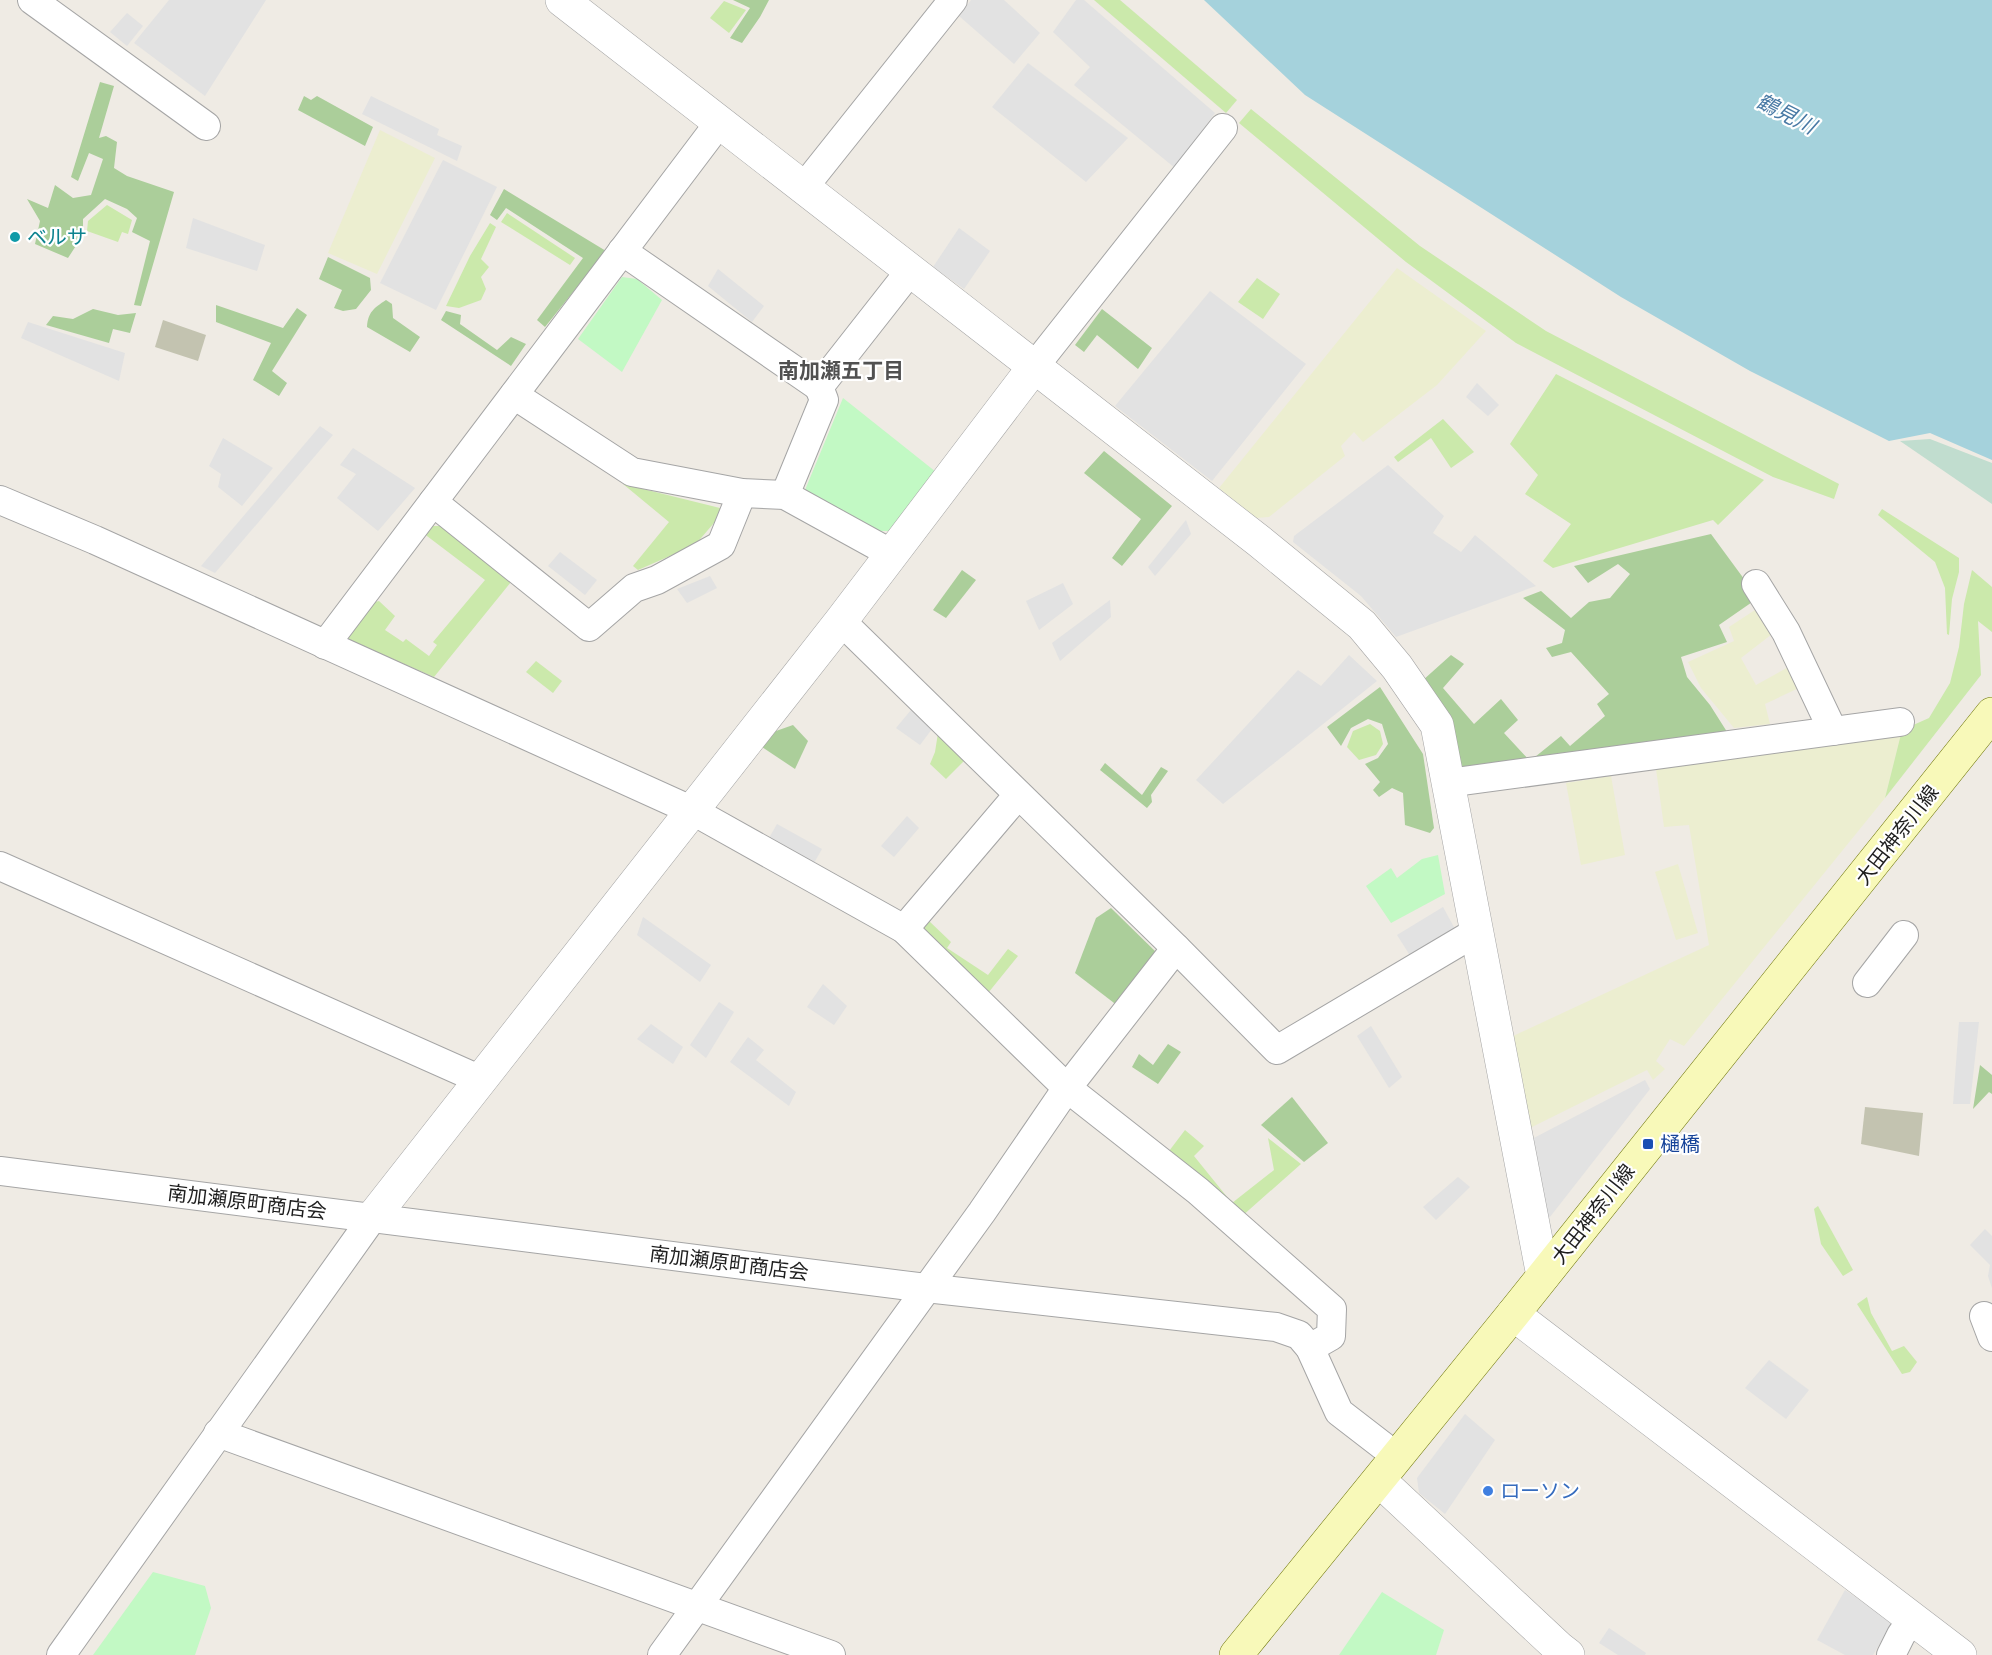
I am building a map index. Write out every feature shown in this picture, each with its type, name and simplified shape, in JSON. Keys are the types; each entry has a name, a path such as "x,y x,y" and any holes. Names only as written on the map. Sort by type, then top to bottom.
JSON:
{"main road":[{"name":"大田神奈川線","path":"1236,1655 1513,1314 1992,714"}],"street":[{"path":"32,0 206,126"},
{"path":"562,0 1259,541 1362,625 1397,667 1437,725 1543,1276"},
{"path":"804,187 953,0"},
{"path":"325,645 719,123"},
{"path":"61,1655 373,1217 693,811 1034,367 1222,128"},
{"path":"622,251 819,387 824,400 785,495"},
{"path":"819,387 910,271"},
{"path":"514,395 632,472 742,493 785,495 892,554"},
{"path":"433,502 589,627 634,588 657,580 721,545 742,493"},
{"path":"0,500 693,811 904,929 1067,1088 1198,1191 1332,1308 1330,1336 1310,1348"},
{"path":"1756,584 1786,632 1833,731"},
{"path":"841,621 1176,948 1277,1050 1476,932"},
{"path":"1448,783 1900,722"},
{"path":"904,929 1018,795"},
{"path":"0,866 481,1080"},
{"path":"1867,983 1905,936"},
{"path":"662,1655 982,1212 1067,1088 1176,948"},
{"name":"南加瀬原町商店会","path":"0,1171 926,1288 1276,1327 1299,1335 1310,1348 1339,1412 1388,1468"},
{"path":"1513,1314 1960,1655"},
{"path":"219,1433 831,1655"},
{"path":"1388,1468 1558,1648 1569,1655"},
{"path":"1891,1655 1913,1618"}],"shaded area":[{"path":"169,0 266,0 205,96 134,43"},
{"path":"971,0 1004,0 1040,33 1014,64 959,16"},
{"path":"1076,0 1084,0 1215,113 1175,168 1074,85 1090,67 1053,32"},
{"path":"127,13 143,26 127,46 110,32"},
{"path":"1028,63 1128,138 1086,182 992,107"},
{"path":"371,96 439,129 437,135 462,146 457,161 362,114"},
{"path":"380,130 435,158 377,274 328,253"},
{"path":"443,160 497,187 436,310 380,283"},
{"path":"193,218 265,245 257,271 186,248"},
{"path":"959,228 990,251 964,289 933,267"},
{"path":"1397,268 1486,331 1437,385 1363,442 1354,432 1341,446 1345,456 1269,517 1256,518 1219,488"},
{"path":"718,269 764,306 752,322 708,286"},
{"path":"1210,291 1306,364 1212,481 1115,406"},
{"path":"163,320 206,335 198,361 155,347"},
{"path":"28,322 125,353 119,381 21,338"},
{"path":"1477,383 1499,405 1488,416 1466,397"},
{"path":"320,426 333,435 215,573 201,566"},
{"path":"223,438 273,468 242,506 218,487 221,474 209,466"},
{"path":"1930,439 1992,463 1992,504 1900,441"},
{"path":"353,448 415,488 378,531 337,498 356,474 340,465"},
{"path":"1388,465 1444,516 1433,533 1461,552 1475,535 1536,586 1396,637 1361,596 1293,542 1294,536"},
{"path":"1186,520 1191,534 1155,576 1148,567"},
{"path":"560,552 597,580 585,595 548,566"},
{"path":"710,576 717,588 687,603 677,589"},
{"path":"1063,583 1073,604 1039,630 1026,601"},
{"path":"1110,600 1111,617 1060,661 1052,643"},
{"path":"1761,606 1776,631 1741,658 1756,685 1794,664 1803,686 1765,704 1770,724 1734,728 1701,688 1688,662 1734,641 1729,627"},
{"path":"1349,655 1377,681 1223,804 1196,780 1298,670 1321,686"},
{"path":"911,710 932,729 920,745 896,728"},
{"path":"1902,730 1885,798 1684,1046 1670,1039 1656,1061 1665,1069 1653,1080 1647,1070 1528,1129 1513,1036 1709,945 1689,825 1664,827 1656,769"},
{"path":"1611,776 1625,855 1581,865 1566,783"},
{"path":"907,816 919,828 894,857 881,846"},
{"path":"777,824 822,849 814,863 769,838"},
{"path":"1678,864 1698,933 1676,940 1655,872"},
{"path":"1443,907 1455,929 1411,957 1397,935"},
{"path":"643,917 711,965 700,982 637,935"},
{"path":"823,984 847,1006 834,1025 807,1007"},
{"path":"719,1002 734,1012 706,1058 690,1045"},
{"path":"1959,1022 1979,1022 1970,1104 1953,1104"},
{"path":"651,1024 683,1047 673,1064 637,1039"},
{"path":"1371,1026 1402,1077 1389,1088 1357,1036"},
{"path":"748,1037 764,1050 756,1060 796,1092 789,1106 730,1062"},
{"path":"1645,1080 1650,1089 1546,1222 1530,1140"},
{"path":"1865,1107 1923,1113 1919,1156 1861,1144"},
{"path":"1458,1177 1470,1187 1436,1220 1423,1207"},
{"path":"1985,1229 1992,1236 1992,1288 1988,1276 1990,1265 1970,1245"},
{"path":"1769,1360 1809,1390 1786,1419 1745,1388"},
{"path":"1465,1414 1495,1440 1445,1514 1419,1493 1417,1478"},
{"path":"1845,1590 1893,1622 1873,1655 1845,1655 1817,1640"},
{"path":"1609,1628 1646,1653 1645,1655 1618,1655 1599,1643"}],"green space":[{"path":"733,0 769,0 742,43 730,38 750,8"},
{"path":"1094,0 1120,0 1237,100 1226,113"},
{"path":"724,1 746,10 729,33 710,18"},
{"path":"100,82 114,86 99,138 106,136 117,142 114,168 127,176 174,192 141,306 134,305 150,241 132,232 137,218 127,209 105,199 83,219 83,235 68,258 35,244 40,221 27,199 48,208 55,185 73,198 91,195 103,159 89,153 78,181 71,177"},
{"path":"304,96 311,100 317,96 373,127 365,146 298,110"},
{"path":"1251,109 1420,246 1546,331 1839,484 1834,499 1773,477 1516,343 1406,262 1239,123"},
{"path":"504,189 606,251 545,327 537,320 583,258 506,208 497,220 490,215"},
{"path":"107,205 132,220 128,234 122,232 118,242 87,231 88,221"},
{"path":"507,213 575,258 570,265 501,222"},
{"path":"490,223 496,227 481,259 489,267 481,277 486,289 481,300 459,308 446,306 470,256"},
{"path":"328,257 370,278 371,290 356,309 343,311 334,308 342,290 319,279"},
{"path":"622,277 637,279 662,300 622,372 578,339"},
{"path":"1257,278 1280,294 1263,319 1238,302"},
{"path":"386,300 392,304 393,318 420,337 410,352 367,327 372,311"},
{"path":"216,305 283,328 297,308 307,315 272,371 287,383 279,396 253,380 271,343 216,322"},
{"path":"93,309 118,315 136,313 130,333 113,329 109,343 46,325 53,316 73,319"},
{"path":"1102,309 1152,348 1138,369 1097,335 1084,352 1075,345"},
{"path":"446,311 461,315 460,324 497,350 511,337 526,344 511,366 441,320"},
{"path":"1556,374 1764,480 1718,525 1713,520 1553,568 1543,561 1571,524 1525,494 1538,475 1510,444"},
{"path":"843,398 936,472 891,531 871,531 805,490"},
{"path":"1443,419 1474,452 1451,468 1431,438 1398,462 1394,457"},
{"path":"1104,451 1172,506 1122,566 1112,558 1141,519 1084,473"},
{"path":"623,484 720,508 720,516 695,545 638,570 633,566 669,522"},
{"path":"1882,509 1959,558 1959,572 1952,599 1949,635 1947,634 1945,588 1935,562 1878,515"},
{"path":"429,526 445,526 511,582 434,677 349,640 347,629 367,604 379,601 395,616 385,630 403,642 406,639 429,656 437,645 433,642 485,580 423,533"},
{"path":"1711,534 1758,598 1719,625 1727,642 1681,657 1687,677 1710,705 1729,735 1459,774 1422,681 1451,655 1464,664 1443,688 1474,724 1501,699 1518,720 1504,733 1530,761 1561,736 1570,746 1605,716 1597,704 1609,694 1571,652 1552,657 1546,648 1562,643 1565,630 1523,598 1541,591 1571,618 1589,602 1610,598 1630,574 1618,564 1588,583 1574,566"},
{"path":"962,570 976,580 946,618 933,610"},
{"path":"1972,570 1992,587 1992,632 1978,621 1981,675 1885,798 1902,730 1929,718 1950,683 1959,647 1964,604"},
{"path":"536,661 562,681 553,693 526,672"},
{"path":"1380,687 1423,754 1434,828 1430,833 1405,825 1403,793 1392,788 1379,797 1373,790 1380,782 1365,764 1378,758 1388,744 1382,724 1368,719 1351,728 1341,746 1327,727"},
{"path":"1370,724 1380,731 1383,744 1376,755 1359,760 1347,747 1353,731"},
{"path":"793,725 808,741 795,769 762,747 776,731"},
{"path":"938,733 965,760 946,779 930,764 935,752"},
{"path":"1105,763 1142,795 1161,767 1168,771 1151,795 1152,802 1147,808 1100,770"},
{"path":"1438,855 1445,894 1391,923 1366,886 1391,868 1397,878 1422,859"},
{"path":"1111,908 1158,954 1118,1006 1075,973 1096,918"},
{"path":"929,921 951,942 947,948 988,975 1008,949 1018,956 984,998 916,933"},
{"path":"1168,1044 1181,1052 1158,1084 1132,1067 1139,1054 1153,1065"},
{"path":"1980,1065 1992,1075 1992,1094 1989,1092 1973,1109"},
{"path":"1292,1097 1328,1143 1304,1162 1261,1125"},
{"path":"1185,1130 1204,1146 1194,1156 1232,1203 1274,1170 1268,1138 1301,1164 1241,1217 1166,1155"},
{"path":"1818,1206 1853,1270 1843,1276 1821,1244 1814,1209"},
{"path":"1867,1297 1871,1313 1892,1351 1904,1346 1917,1362 1910,1372 1902,1374 1857,1304"},
{"path":"153,1572 205,1586 211,1608 195,1655 93,1655"},
{"path":"1382,1592 1444,1630 1436,1655 1339,1655"}],"water":[{"name":"鶴見川","path":"1204,0 1992,0 1992,460 1930,433 1889,441 1750,371 1621,297 1305,95"}],"place":[{"name":"ベルサ","path":"15,237"},
{"name":"樋橋","path":"1648,1144"},
{"name":"ローソン","path":"1488,1491"}],"district":[{"name":"南加瀬五丁目","path":"841,371"}]}
